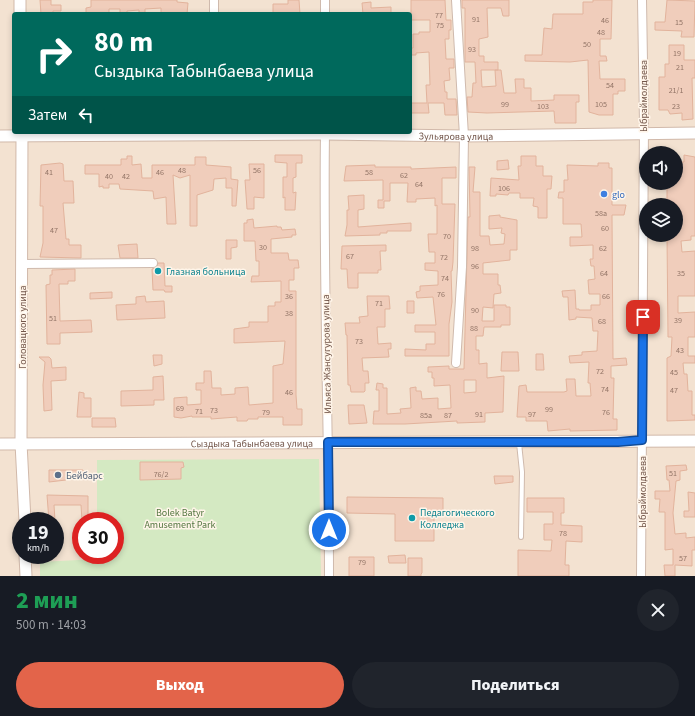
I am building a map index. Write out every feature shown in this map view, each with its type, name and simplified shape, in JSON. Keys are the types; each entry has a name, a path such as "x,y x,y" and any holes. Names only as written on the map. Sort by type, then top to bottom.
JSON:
{"street":[{"path":"20,0 20,12"},
{"path":"214,0 214,12"},
{"path":"325,0 326,12"},
{"path":"456,0 464,136 462,266 456,363"},
{"name":"Ыбраймолдаева","path":"641,576 643,133 642,0"},
{"name":"Зульярова улица","path":"371,134 464,136 643,133 695,134"},
{"name":"Зульярова улица","path":"0,136 22,134"},
{"name":"Головацкого улица","path":"22,134 21,443 25,512"},
{"name":"Ильяса Жансугурова улица","path":"325,134 324,256 328,442 328,576"},
{"path":"22,264 153,263"},
{"name":"Сыздыка Табынбаева улица","path":"0,444 618,442 642,440 695,441"},
{"path":"25,564 26,576"}],"lane":[{"path":"519,442 522,472 521,537"}],"shaded area":[{"path":"0,0 695,0 695,576 0,576"}],"green space":[{"name":"Bolek Batyr Amusement Park","path":"319,459 321,576 40,576 40,564 64,564 64,561 72,560 72,564 124,564 124,512 97,512 97,460"}],"building":[{"path":"40,0 51,0 51,5 61,5 61,11 41,12"},
{"path":"91,0 177,0 177,2 188,3 187,12 161,12 161,8 145,9 145,12 139,12 139,10 120,12 120,9 109,9 109,12 86,12 86,8 91,7"},
{"path":"288,0 299,0 300,12 273,12 273,4 288,4"},
{"path":"411,0 445,0 446,20 451,20 449,39 445,39 446,59 454,59 454,68 449,68 450,80 444,81 445,92 447,92 447,99 456,99 457,115 445,115 444,103 428,103 429,113 412,113 412,103 427,103 426,85 430,85 429,52 416,53 416,55 412,55 413,34 419,34 419,32 430,32 430,20 412,20"},
{"path":"462,0 509,0 509,16 503,16 501,8 487,8 488,37 479,39 479,56 484,56 484,62 498,62 498,70 501,70 504,93 516,93 515,79 524,79 524,88 531,88 531,101 554,100 554,95 579,95 579,102 576,102 576,123 555,123 554,111 487,113 468,112 467,97 472,97 473,83 476,83 475,62 465,62 465,8 462,8","holes":["481,70 495,70 496,86 482,87"]},
{"path":"593,0 612,0 611,39 600,39 600,56 606,56 607,61 599,61 600,79 625,79 625,91 618,91 618,94 613,94 613,115 599,115 589,112 588,60 570,62 525,61 525,55 542,55 544,28 552,29 553,14 583,14 583,2 593,2"},
{"path":"667,0 695,1 694,37 681,37 682,31 655,30 655,22 665,22"},
{"path":"371,2 371,8 391,7 391,12 363,12 362,3"},
{"path":"669,45 684,45 684,60 695,60 695,78 692,78 693,119 682,120 682,113 670,114 668,110 659,110 659,77 665,77 665,64 669,64"},
{"path":"275,155 302,155 302,163 296,163 296,177 293,178 293,193 296,192 295,210 285,210 285,197 283,198 283,177 287,177 287,163 275,162"},
{"path":"684,155 695,157 695,236 691,236 691,240 683,241 683,198 667,198 667,190 683,190"},
{"path":"127,156 132,156 132,165 141,164 142,178 152,178 152,165 195,165 195,157 206,157 206,165 231,167 231,179 238,180 236,206 232,206 232,188 226,188 226,178 214,179 213,190 197,195 197,226 190,226 190,175 180,178 173,175 176,224 167,224 166,197 154,199 153,191 120,189 119,184 109,184 109,188 103,188 103,186 99,187 99,174 85,174 85,165 121,165 121,159 127,159"},
{"path":"521,156 536,156 536,166 543,166 543,176 552,176 551,189 547,189 547,218 538,218 538,207 533,206 534,198 520,198 520,193 509,193 508,195 496,194 496,196 490,196 491,178 519,180 518,166 521,166"},
{"path":"508,160 509,169 497,170 497,161"},
{"path":"598,163 609,163 609,168 612,168 612,205 626,205 624,215 612,215 613,359 626,358 627,365 611,366 611,378 614,378 613,419 617,419 617,430 570,431 570,429 548,431 547,421 526,421 526,417 517,417 519,386 526,385 527,392 564,392 567,391 566,379 575,379 576,396 591,396 590,383 588,383 589,362 570,363 569,356 582,355 582,352 597,351 598,331 593,331 592,318 576,317 576,319 569,320 568,297 563,297 562,291 575,290 576,309 591,310 591,305 600,305 600,294 589,294 588,280 595,279 594,266 591,266 590,259 593,259 593,245 570,246 570,237 582,237 581,224 563,224 563,198 558,198 559,192 564,192 564,180 568,180 567,165 598,166"},
{"path":"63,164 64,181 73,181 74,203 63,203 66,239 69,239 69,245 81,245 81,258 40,257 43,243 43,206 40,206 41,165"},
{"path":"249,164 264,164 264,198 254,197 254,209 247,209 245,180 250,180"},
{"path":"375,165 375,167 411,167 411,169 456,167 456,178 442,178 442,204 455,204 453,262 451,271 452,302 449,324 449,356 405,356 405,349 426,350 426,344 435,344 435,332 415,332 415,325 436,325 433,297 417,298 416,292 420,291 420,286 438,285 438,271 425,270 425,263 435,263 435,252 429,252 428,234 437,234 437,205 435,206 435,198 416,199 416,202 407,202 408,183 390,183 390,201 384,201 384,208 378,208 378,200 383,200 383,180 344,181 346,166"},
{"path":"469,167 475,167 473,192 480,192 480,236 489,236 490,245 504,244 505,234 501,233 502,228 489,229 489,216 500,215 500,217 517,220 517,250 510,250 510,260 483,263 483,274 498,274 498,285 500,285 501,293 494,294 493,308 483,307 482,321 494,321 494,305 506,305 506,307 510,307 510,325 501,325 501,327 484,327 483,336 476,336 476,350 479,350 479,364 487,363 487,378 504,376 503,412 485,413 485,422 457,423 457,421 373,424 374,411 379,411 379,390 376,390 377,383 383,384 383,388 387,388 387,414 401,413 400,409 411,408 410,388 416,387 416,391 421,391 422,399 438,398 438,409 451,408 450,385 434,386 434,378 432,378 432,372 428,372 428,367 449,366 449,369 464,369 468,217 470,217","holes":["464,380 476,380 476,392 464,393"]},
{"path":"364,195 364,209 358,210 358,227 411,223 411,231 387,231 387,233 380,233 380,235 345,236 347,210 349,210 348,196"},
{"path":"253,219 254,228 277,226 281,227 282,230 295,229 296,235 292,235 292,237 271,239 271,253 288,253 289,260 298,260 299,268 294,268 294,280 289,280 289,291 296,291 296,395 297,409 302,409 302,425 283,425 283,417 258,417 258,419 237,421 237,417 211,419 211,417 174,417 174,398 187,397 187,405 201,404 201,390 196,390 196,383 204,383 204,371 211,371 212,388 221,388 221,395 235,394 235,388 248,387 249,405 273,403 273,366 283,364 285,341 234,343 234,329 249,327 249,322 268,322 268,306 275,306 275,302 281,302 281,281 251,282 252,276 259,276 259,261 256,261 255,241 244,241 244,223 247,223 247,220"},
{"path":"226,240 237,240 237,247 231,248 231,259 226,259"},
{"path":"667,242 681,242 682,252 695,251 695,296 678,296 678,313 695,312 695,337 688,337 688,356 695,356 695,363 683,363 684,374 687,374 688,391 692,391 692,415 695,415 695,420 667,421 667,358 671,356 672,337 668,337"},
{"path":"137,244 138,258 120,258 118,245"},
{"path":"386,245 386,251 380,251 381,270 378,270 378,273 358,273 358,288 348,288 347,269 341,269 342,246"},
{"name":"Глазная больница","path":"158,263 164,263 165,286 172,286 172,292 153,290 152,269 156,268"},
{"path":"75,269 75,281 68,281 68,284 59,284 60,321 91,320 92,332 60,333 60,344 47,344 46,285 50,284 50,275 52,275 52,270"},
{"path":"112,292 112,298 90,299 90,293"},
{"path":"145,296 146,302 164,301 165,318 117,320 116,305 136,304 136,297"},
{"path":"367,296 389,296 390,309 385,309 385,327 377,327 378,344 391,343 391,349 388,349 389,357 362,358 363,371 368,371 369,383 365,383 364,392 351,392 350,385 348,385 347,335 345,323 360,323 359,317 368,316"},
{"path":"407,301 414,301 414,313 407,313"},
{"path":"502,352 518,352 519,371 501,371"},
{"path":"536,354 543,354 544,370 536,370"},
{"path":"153,355 162,355 162,364 154,366"},
{"path":"39,357 49,357 51,359 52,368 66,367 66,380 51,381 52,410 44,411 43,385 45,362"},
{"path":"163,376 164,400 154,400 154,405 121,406 121,391 153,390 153,377"},
{"path":"79,392 84,393 84,398 91,398 91,417 77,417"},
{"path":"348,405 364,405 367,423 349,424"},
{"path":"92,418 115,418 116,427 92,427"},
{"path":"140,462 183,462 184,467 181,468 181,479 140,480"},
{"path":"686,465 687,470 680,471 680,480 676,481 673,513 675,534 686,533 686,538 695,537 695,550 692,550 692,566 675,565 675,576 665,576 664,565 673,565 673,549 665,550 665,512 659,512 660,499 655,499 655,491 670,491 669,480 667,480 666,466"},
{"path":"49,470 83,470 83,478 66,477 66,480 49,482"},
{"path":"494,476 513,476 513,482 495,484"},
{"path":"688,492 695,493 695,517 684,517 684,511 689,511"},
{"path":"47,495 88,496 88,512 81,512 81,505 54,505 54,512 48,512"},
{"name":"Педагогического Колледжа","path":"347,497 443,498 443,515 434,515 434,541 395,541 395,514 347,513"},
{"path":"527,498 564,498 564,513 561,513 561,525 582,526 582,542 566,541 565,565 569,565 569,576 518,576 518,550 551,551 552,540 544,540 544,524 553,524 553,512 527,512"},
{"path":"405,555 406,563 389,563 388,556"},
{"path":"349,557 374,557 374,576 349,576"},
{"path":"408,558 422,558 421,576 408,576"}],"place":[{"name":"glo","path":"604,194"},
{"name":"Глазная больница","path":"158,271"},
{"name":"Бейбарс","path":"58,475"},
{"name":"Педагогического Колледжа","path":"412,518"}],"route":[{"path":"329,530 328,442 618,442 642,440 643,317"}]}
